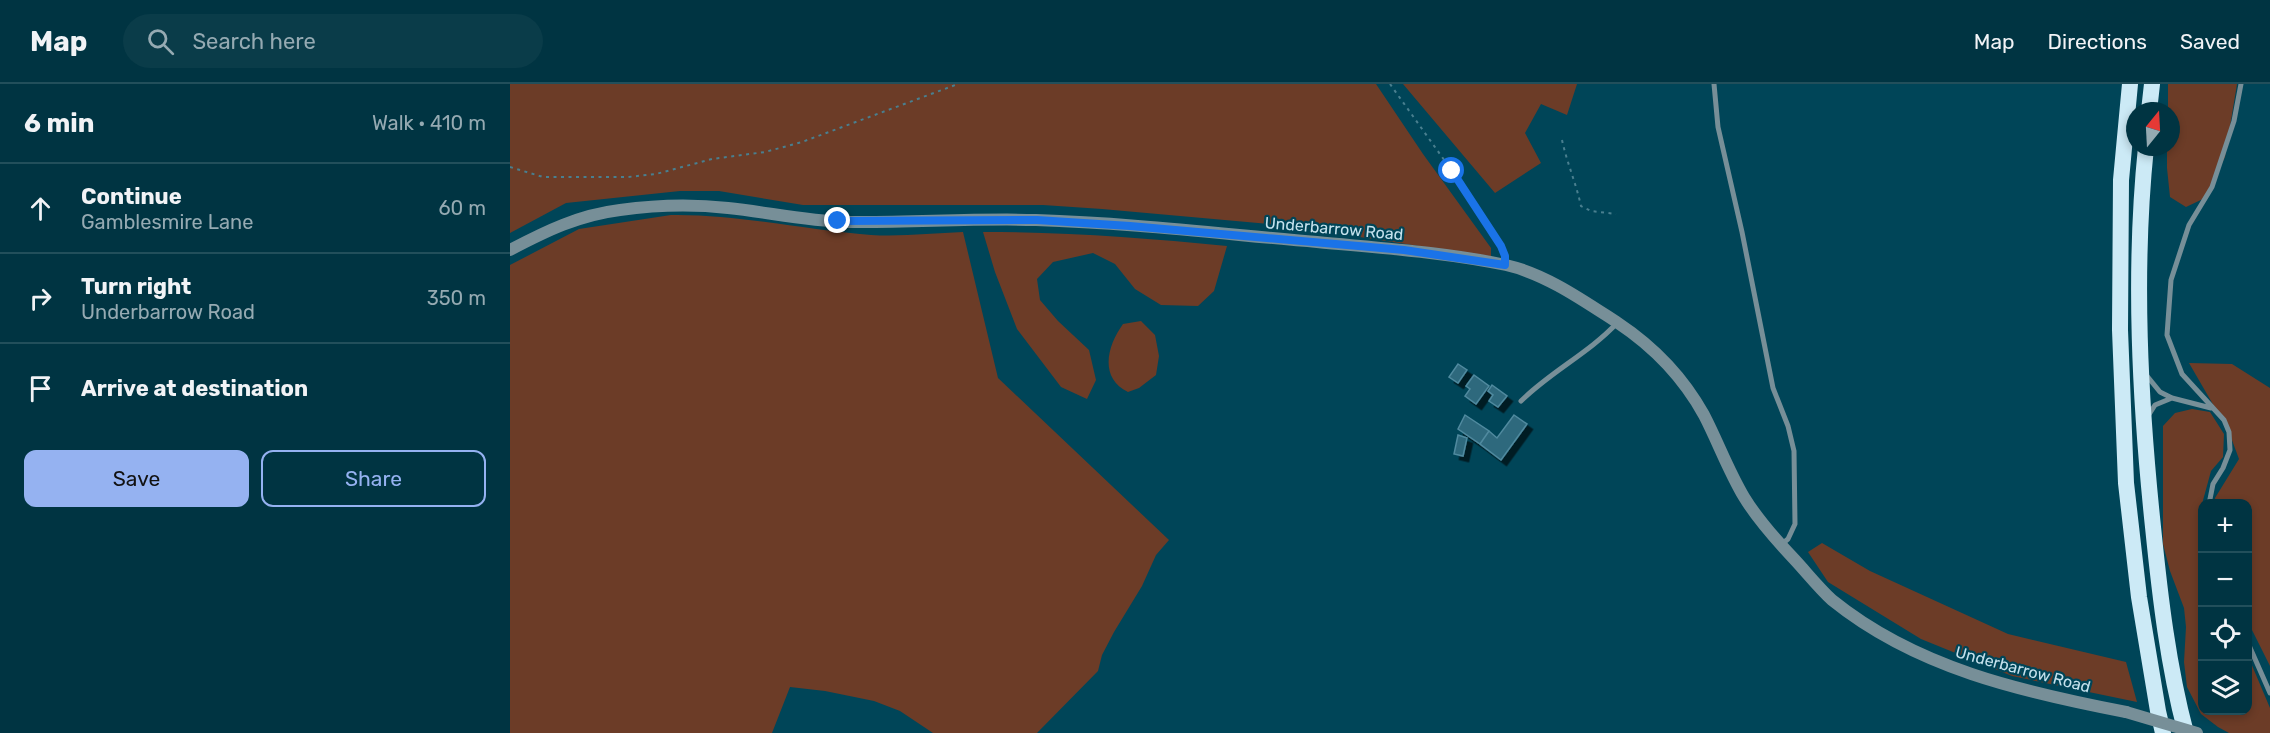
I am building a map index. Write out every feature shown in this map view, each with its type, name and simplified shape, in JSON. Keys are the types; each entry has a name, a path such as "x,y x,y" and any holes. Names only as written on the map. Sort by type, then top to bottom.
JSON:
{"highway":[{"path":"2130,84 2121,192 2120,330 2126,483 2139,597 2163,733"},
{"path":"2150,102 2152,84"},
{"path":"2145,156 2142,182 2140,292 2147,468 2159,586 2178,702 2186,733"}],"street":[{"name":"Underbarrow Road","path":"510,250 553,227 590,215 644,207 686,204 838,221 1037,220 1130,226 1404,250 1505,265 1522,270 1564,290 1617,323 1654,351 1681,379 1703,414 1732,478 1749,505 1781,545 1829,597 1866,625 1905,648 1951,668 2066,700 2126,712 2197,733"}],"lane":[{"path":"1714,84 1718,127 1742,232 1773,388 1788,426 1794,451 1795,524 1788,539 1781,545"},
{"path":"2210,499 2213,484 2230,450 2227,426 2182,374 2167,335 2171,280 2189,225 2212,187 2234,121 2241,84"},
{"path":"1521,401 1533,389 1606,335 1617,323"},
{"path":"2142,370 2160,392 2172,398 2213,408"},
{"path":"2144,420 2155,405 2172,398"},
{"path":"2252,654 2270,693"}],"path":[{"path":"510,166 543,177 628,177 656,174 712,159 765,152 802,142 958,84"},
{"path":"1390,84 1501,246 1505,256 1505,265"},
{"path":"1562,140 1567,165 1581,206 1591,211 1616,214"}],"shaded area":[{"path":"510,84 1376,84 1491,248 1491,257 1281,225 1102,209 1043,205 803,205 719,191 680,191 566,203 510,233"},
{"path":"1403,84 1577,84 1567,115 1541,104 1525,133 1541,163 1495,193"},
{"path":"2168,84 2237,84 2225,157 2205,198 2186,207 2170,197 2167,156 2180,156 2180,102 2168,102"},
{"path":"671,215 721,217 871,235 963,232 998,378 1169,540 1156,555 1142,586 1114,632 1102,655 1098,671 1037,733 933,733 900,711 874,701 825,691 790,687 772,733 510,733 510,265 579,229"},
{"path":"983,232 1105,236 1227,246 1214,291 1198,306 1161,305 1135,289 1115,264 1093,253 1053,262 1037,279 1040,300 1058,321 1089,350 1096,380 1087,399 1061,387 1017,329 995,272"},
{"path":"1141,321 1155,335 1159,356 1156,375 1139,388 1128,392 1119,386 1109,370 1110,351 1123,324"},
{"path":"2189,363 2232,364 2270,388 2270,666 2252,630 2252,499 2215,498 2239,459 2229,432"},
{"path":"2192,409 2210,412 2224,434 2223,457 2211,471 2203,499 2198,499 2198,708 2187,687 2184,662 2186,627 2184,608 2163,544 2163,426 2175,413"},
{"path":"1822,543 1870,571 2008,634 2126,662 2137,702 2012,676 1921,639 1828,582 1808,552"},
{"path":"2252,665 2270,708 2270,733 2229,733 2202,715 2252,715"}],"building":[{"path":"1458,364 1467,370 1458,383 1449,377"},
{"path":"1474,375 1489,386 1476,404 1465,396 1470,389 1466,386"},
{"path":"1492,385 1507,396 1498,407 1489,401 1493,395 1488,391"},
{"path":"1465,415 1489,431 1480,444 1458,429"},
{"path":"1514,415 1527,424 1501,460 1480,444 1489,431 1497,438"},
{"path":"1458,435 1467,438 1463,456 1454,454"}],"route":[{"path":"838,221 1037,220 1130,226 1404,250 1505,265 1505,256 1501,246 1452,171"}]}
